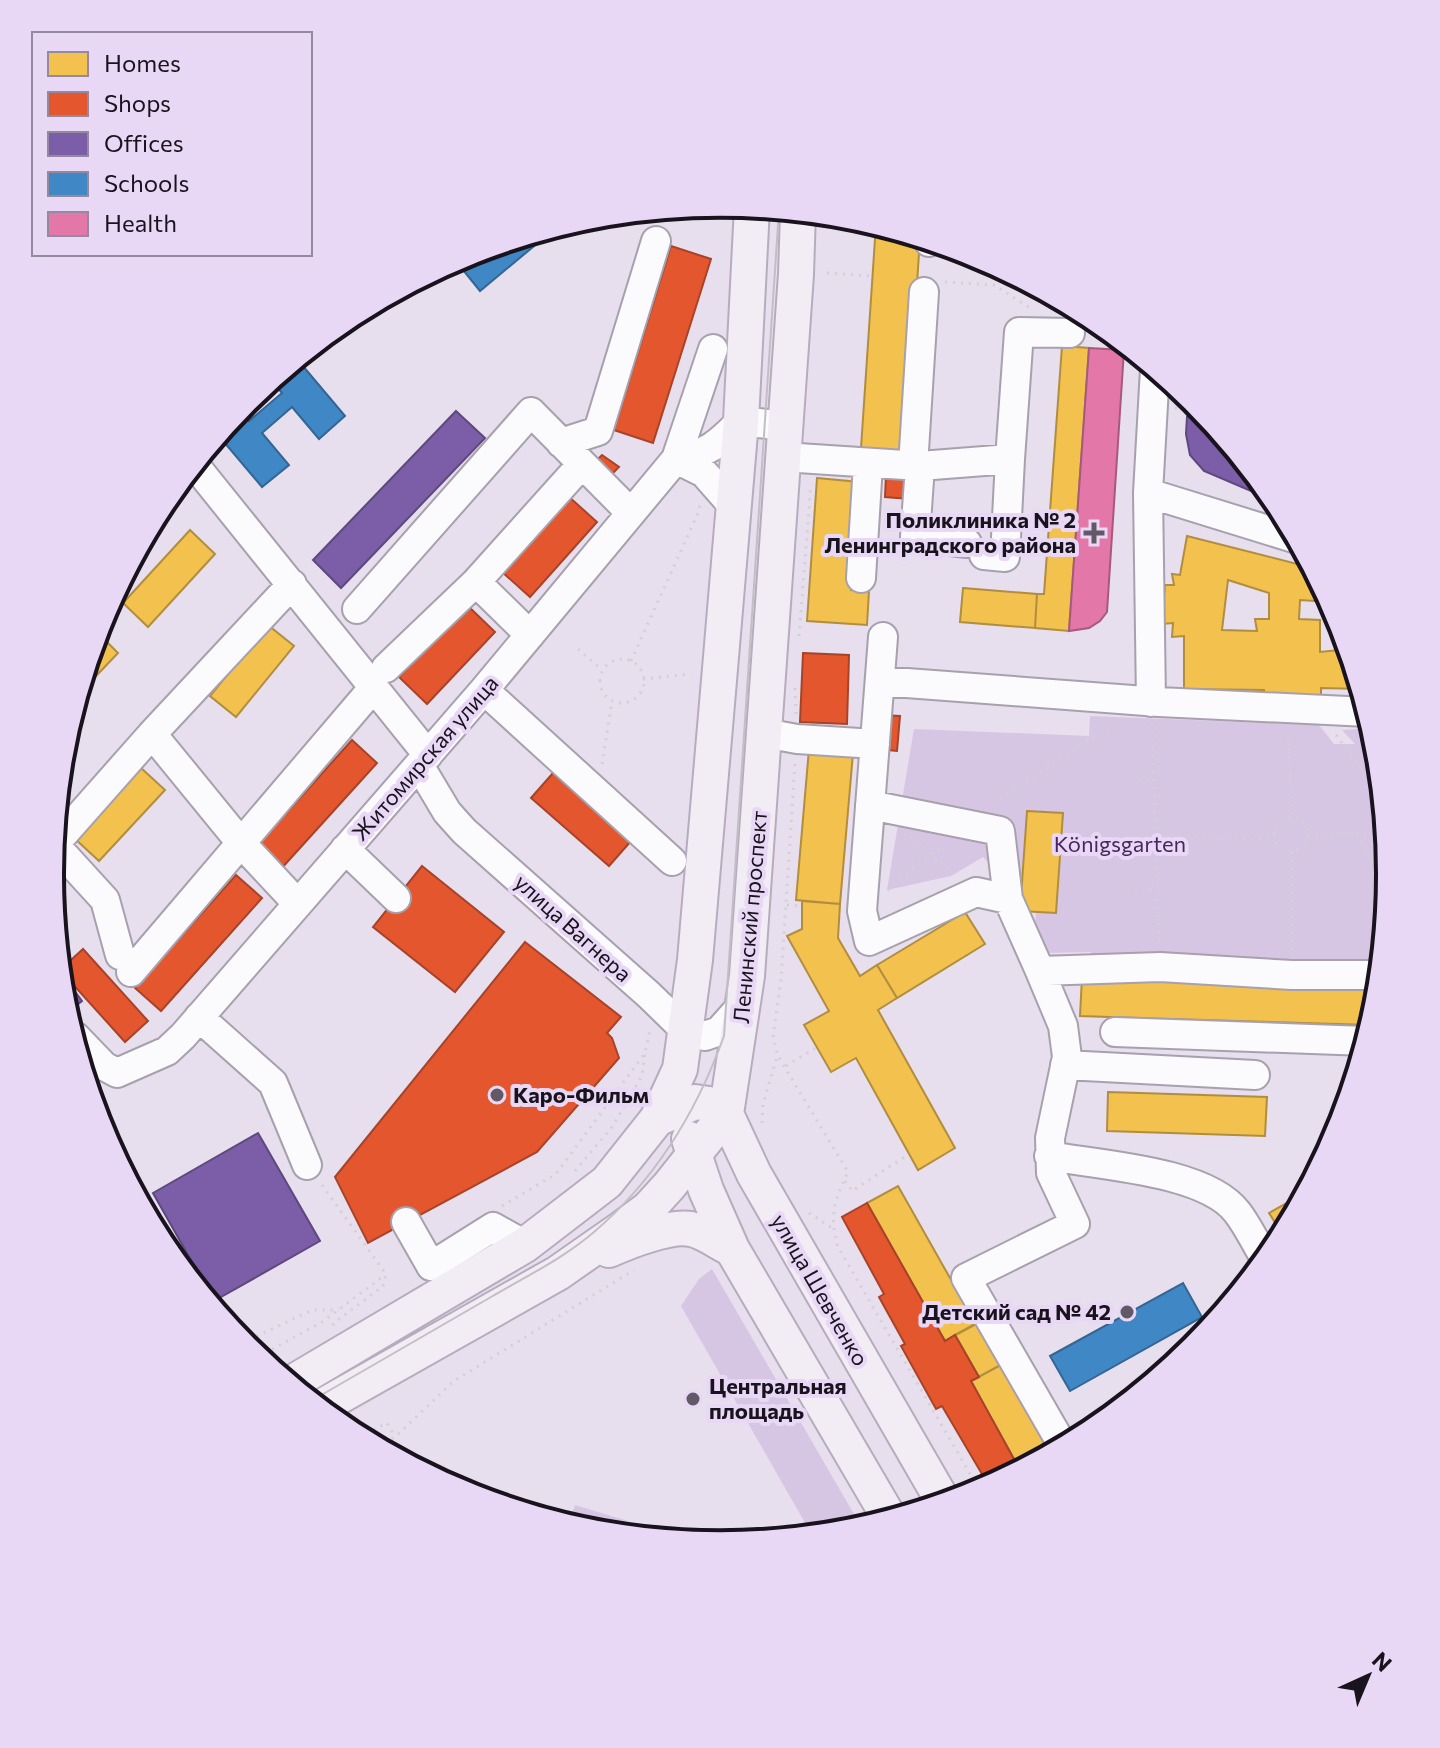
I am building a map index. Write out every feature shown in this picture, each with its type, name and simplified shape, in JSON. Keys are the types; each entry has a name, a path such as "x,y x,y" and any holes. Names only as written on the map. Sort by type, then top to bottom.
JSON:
{"main road":[{"path":"751,219 741,421 695,960 687,1032 670,1113 693,1155 732,1249 884,1509"},
{"name":"Ленинский проспект","path":"332,1402 558,1273 648,1209 726,1114 744,1003 797,223"},
{"path":"301,1378 525,1245 607,1182 670,1113 695,1102 709,1104 726,1114"},
{"name":"улица Шевченко","path":"726,1114 754,1174 938,1492"},
{"path":"558,1273 621,1245 682,1228 694,1230 732,1249"},
{"path":"840,1430 885,1403"}],"street":[{"path":"561,443 598,431 656,241"},
{"path":"928,286 916,466 915,537 1005,557 1019,332 1070,333"},
{"path":"676,459 713,349"},
{"path":"1151,706 1148,493 1154,382"},
{"path":"357,609 531,412 630,512"},
{"path":"676,459 700,455 719,443 741,421 784,442 868,464 916,466 1010,459"},
{"path":"676,459 704,473 733,506"},
{"name":"Житомирская улица","path":"89,1053 117,1073 167,1051 484,690 676,459"},
{"path":"64,856 105,900 125,963 241,843 380,678 476,582 582,464"},
{"path":"861,578 868,464"},
{"name":"улица Вагнера","path":"201,473 292,584 380,678 447,812 464,831 687,1032"},
{"path":"1148,493 1280,534"},
{"path":"476,582 530,635"},
{"path":"65,831 292,584"},
{"path":"883,637 862,911 869,941 976,892 1008,899"},
{"path":"880,681 1151,706 1356,712"},
{"path":"484,690 672,861"},
{"path":"764,733 797,739 875,744"},
{"path":"152,734 241,843 298,904"},
{"path":"870,805 1000,831 1008,899 1040,971 1051,1040 1065,1065 1049,1156 1051,1173 1075,1224 966,1278 1057,1436"},
{"path":"345,849 396,898"},
{"path":"1040,971 1160,967 1292,975 1368,975"},
{"path":"687,1032 705,1036 719,1031 744,1003"},
{"path":"199,1017 273,1083 307,1165"},
{"path":"1115,1032 1355,1041"},
{"path":"1065,1065 1255,1075"},
{"path":"1049,1156 1185,1179 1215,1192 1236,1211 1258,1247"},
{"path":"406,1222 431,1266 493,1227 525,1245"}],"path":[{"path":"827,273 872,276"},
{"path":"928,286 994,285 1032,309"},
{"path":"631,661 699,511"},
{"path":"578,649 603,670"},
{"path":"612,661 631,661 642,672 641,692 631,701 612,701 602,691 600,677 603,670 612,661"},
{"path":"643,679 698,673"},
{"path":"795,687 801,687"},
{"path":"598,792 612,701"},
{"path":"1151,706 1160,967"},
{"path":"1333,731 1368,779"},
{"path":"1287,733 1293,817"},
{"path":"1139,780 1154,780"},
{"path":"1293,817 1303,822 1308,835 1303,847 1292,852 1281,849 1274,838 1279,822 1293,817"},
{"path":"1308,835 1357,833 1375,837"},
{"path":"1357,833 1376,871"},
{"path":"1155,834 1274,838"},
{"path":"906,835 976,892"},
{"path":"1292,852 1292,941"},
{"path":"1134,888 1157,890"},
{"path":"787,905 802,906"},
{"path":"781,980 773,1037 778,1056 848,1172 833,1204 832,1228 838,1247 973,1479"},
{"path":"575,1171 612,1127 642,1076 651,1023 663,1008"},
{"path":"784,1067 817,1047"},
{"path":"494,1210 556,1174 645,1053"},
{"path":"763,1132 763,1104 778,1056"},
{"path":"844,1180 852,1191 909,1154"},
{"path":"307,1165 386,1274 383,1286 334,1323 329,1333"},
{"path":"389,1440 454,1381 645,1263"},
{"path":"270,1351 339,1310 386,1274"},
{"path":"255,1337 312,1310 339,1310"},
{"path":"373,1430 387,1423 395,1437"}],"green space":[{"name":"Königsgarten","path":"1090,716 1319,725 1334,744 1355,744 1342,730 1359,729 1375,831 1375,917 1368,970 1092,966 1091,952 1033,953 1036,912 983,857 951,876 887,890 914,729 1089,736"},
{"path":"712,1269 855,1516 806,1524 681,1306 699,1279"},
{"path":"575,1505 632,1524 592,1517 573,1513"}],"building: Homes":[{"path":"875,237 919,249 906,451 861,448"},
{"path":"1062,346 1089,348 1069,631 1035,628 1037,594 1044,594"},
{"path":"817,478 859,482 851,590 869,591 867,625 807,621"},
{"path":"190,530 215,554 148,627 123,602"},
{"path":"1187,536 1298,564 1316,601 1300,600 1299,619 1320,620 1320,652 1336,650 1349,689 1321,688 1321,701 1265,703 1264,690 1184,689 1184,636 1172,637 1173,623 1162,624 1165,585 1174,585 1172,574 1180,575","holes":["1228,580 1269,593 1269,619 1255,619 1257,631 1222,630"]},
{"path":"963,588 1037,594 1035,628 960,622"},
{"path":"268,625 294,646 236,717 210,696"},
{"path":"107,642 118,653 94,678"},
{"path":"809,749 853,753 840,904 796,900"},
{"path":"140,767 165,790 99,861 74,838"},
{"path":"1027,811 1063,813 1056,913 1020,911"},
{"path":"802,901 840,904 838,938 860,976 877,965 897,998 878,1010 955,1148 918,1170 856,1058 831,1072 804,1025 829,1011 787,936 802,929"},
{"path":"965,912 985,944 897,998 877,965"},
{"path":"1082,977 1366,987 1358,1025 1080,1016"},
{"path":"1108,1092 1267,1097 1265,1136 1107,1131"},
{"path":"898,1186 976,1324 945,1341 867,1203"},
{"path":"1288,1203 1275,1222 1269,1213"},
{"path":"984,1319 1008,1361 979,1377 955,1335"},
{"path":"1002,1364 1046,1443 1014,1460 971,1381"}],"building: Shops":[{"path":"671,246 711,259 653,443 614,430"},
{"path":"602,455 619,467 607,479 592,465"},
{"path":"886,475 911,477 909,499 885,497"},
{"path":"568,496 597,522 530,597 501,571"},
{"path":"467,605 495,632 427,704 399,677"},
{"path":"803,653 849,655 847,724 800,722"},
{"path":"880,715 900,716 897,751 877,749"},
{"path":"352,740 377,763 280,870 255,848"},
{"path":"553,773 631,841 609,866 531,798"},
{"path":"422,866 504,932 455,992 373,927"},
{"path":"236,875 262,898 161,1011 135,988"},
{"path":"525,942 621,1017 607,1033 619,1058 537,1152 368,1243 335,1177"},
{"path":"83,949 148,1021 125,1042 74,986 70,961"},
{"path":"867,1203 945,1341 955,1335 979,1377 971,1381 1014,1460 982,1475 942,1406 936,1409 901,1346 905,1344 879,1297 884,1294 842,1217"}],"building: Offices":[{"path":"456,411 485,438 341,588 313,560"},
{"path":"1187,417 1191,418 1251,491 1204,471 1190,455"},
{"path":"258,1133 320,1241 220,1298 191,1261 153,1193"}],"building: Schools":[{"path":"536,244 480,291 463,271"},
{"path":"304,367 345,416 319,439 292,407 262,433 289,465 262,487 225,443 247,419 249,421 282,393 279,389"},
{"path":"1183,1283 1202,1317 1070,1391 1050,1356"}],"building: Health":[{"name":"Поликлиника № 2 Ленинградского района","path":"1089,348 1112,349 1124,358 1107,612 1089,628 1069,631"}],"tram line":[{"path":"322,1395 544,1267 594,1232 636,1190 672,1143 701,1091 724,1036 778,221"}],"place":[{"name":"Поликлиника № 2 Ленинградского района","path":"1094,533"},
{"name":"Каро-Фильм","path":"497,1095"},
{"name":"Детский сад № 42","path":"1127,1312"},
{"name":"Центральная площадь","path":"693,1399"}]}
